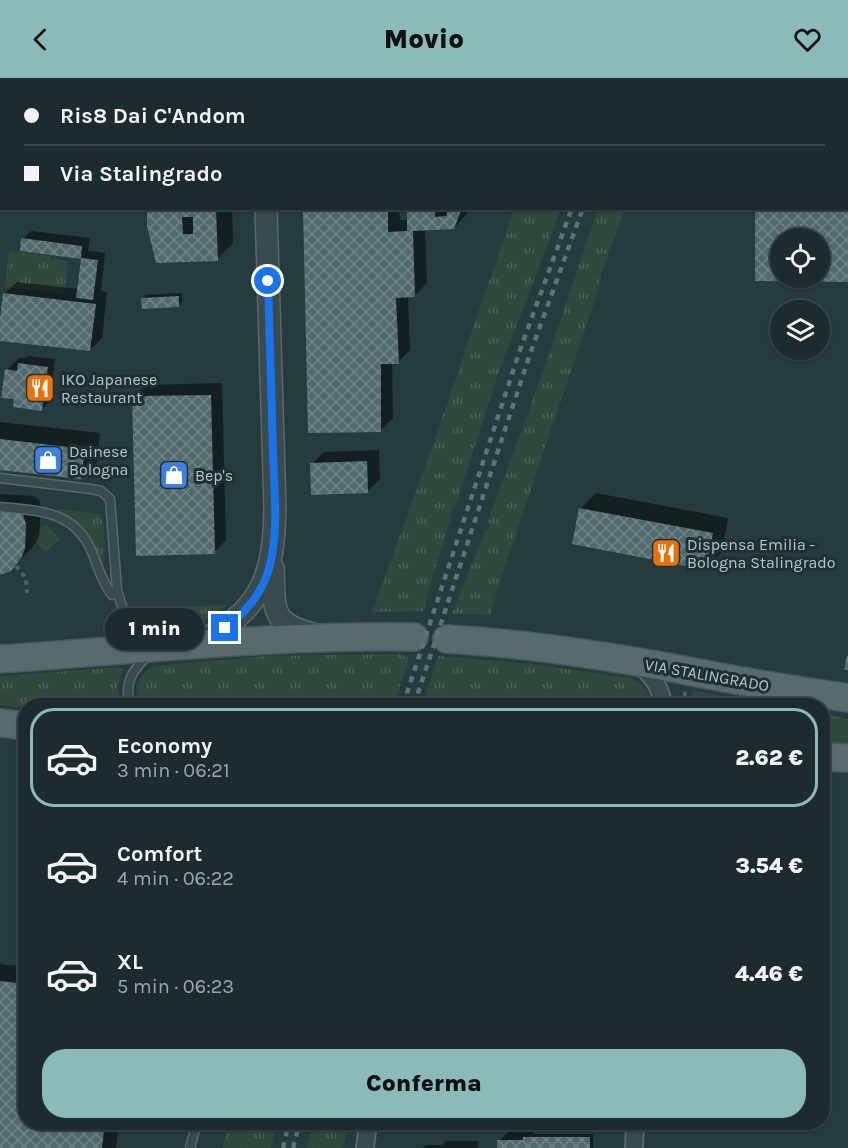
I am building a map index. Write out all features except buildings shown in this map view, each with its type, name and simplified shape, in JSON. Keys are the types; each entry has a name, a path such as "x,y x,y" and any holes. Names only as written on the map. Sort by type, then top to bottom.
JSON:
{"main road":[{"path":"0,659 329,637 414,637"},
{"name":"VIA STALINGRADO","path":"447,639 524,645 682,669 848,698"},
{"path":"0,723 18,725"},
{"path":"830,758 848,758"}],"street":[{"path":"266,210 275,507 272,552 274,598 281,620 291,627 329,637"},
{"path":"193,645 225,628 244,611 258,594 264,582 272,552"},
{"name":"VIA STALINGRADO","path":"637,663 654,678 662,698"},
{"path":"365,1148 367,1130"},
{"path":"634,1130 634,1148"}],"lane":[{"path":"0,478 91,489 101,491 110,499 117,591 145,649 130,679 127,691 128,698"},
{"path":"0,507 54,515 71,523 87,543 100,575 112,595"},
{"path":"190,1148 195,1130"}],"path":[{"path":"16,566 26,578 27,593"},
{"path":"684,698 685,689"}],"green space":[{"path":"514,210 561,210 498,374 456,505 451,511 451,519 424,611 372,612"},
{"path":"598,210 625,210 602,271 598,291 490,615 452,614 485,531 488,530 490,524 488,521 541,377"},
{"path":"9,251 50,256 50,259 68,261 64,294 5,287"},
{"path":"57,509 100,514 104,532 104,565 101,564 86,531"},
{"path":"46,524 60,539 45,552 32,537"},
{"path":"227,605 216,615 207,619 154,623 142,617 138,608"},
{"path":"395,654 409,658 396,698 137,698 138,682 155,666 265,656"},
{"path":"438,656 533,664 629,678 638,682 649,698 425,698"},
{"path":"120,667 123,671 118,687 120,698 18,698 18,707 0,705 0,676"},
{"path":"693,691 733,698 692,698"},
{"path":"830,716 848,719 848,746 830,745"},
{"path":"227,1130 274,1130 271,1148 223,1148"},
{"path":"312,1130 348,1130 343,1148 307,1148"}],"railway":[{"path":"405,698 520,350 571,210"},
{"path":"416,698 530,354 582,210"},
{"path":"283,1148 287,1130"},
{"path":"293,1148 298,1130"}],"place":[{"name":"IKO Japanese Restaurant","path":"40,388"},
{"name":"Dainese Bologna","path":"48,460"},
{"name":"Bep's","path":"174,475"},
{"name":"Dispensa Emilia - Bologna Stalingrado","path":"666,553"}],"route":[{"path":"225,628 237,619 258,594 267,572 274,538 268,281"}]}
